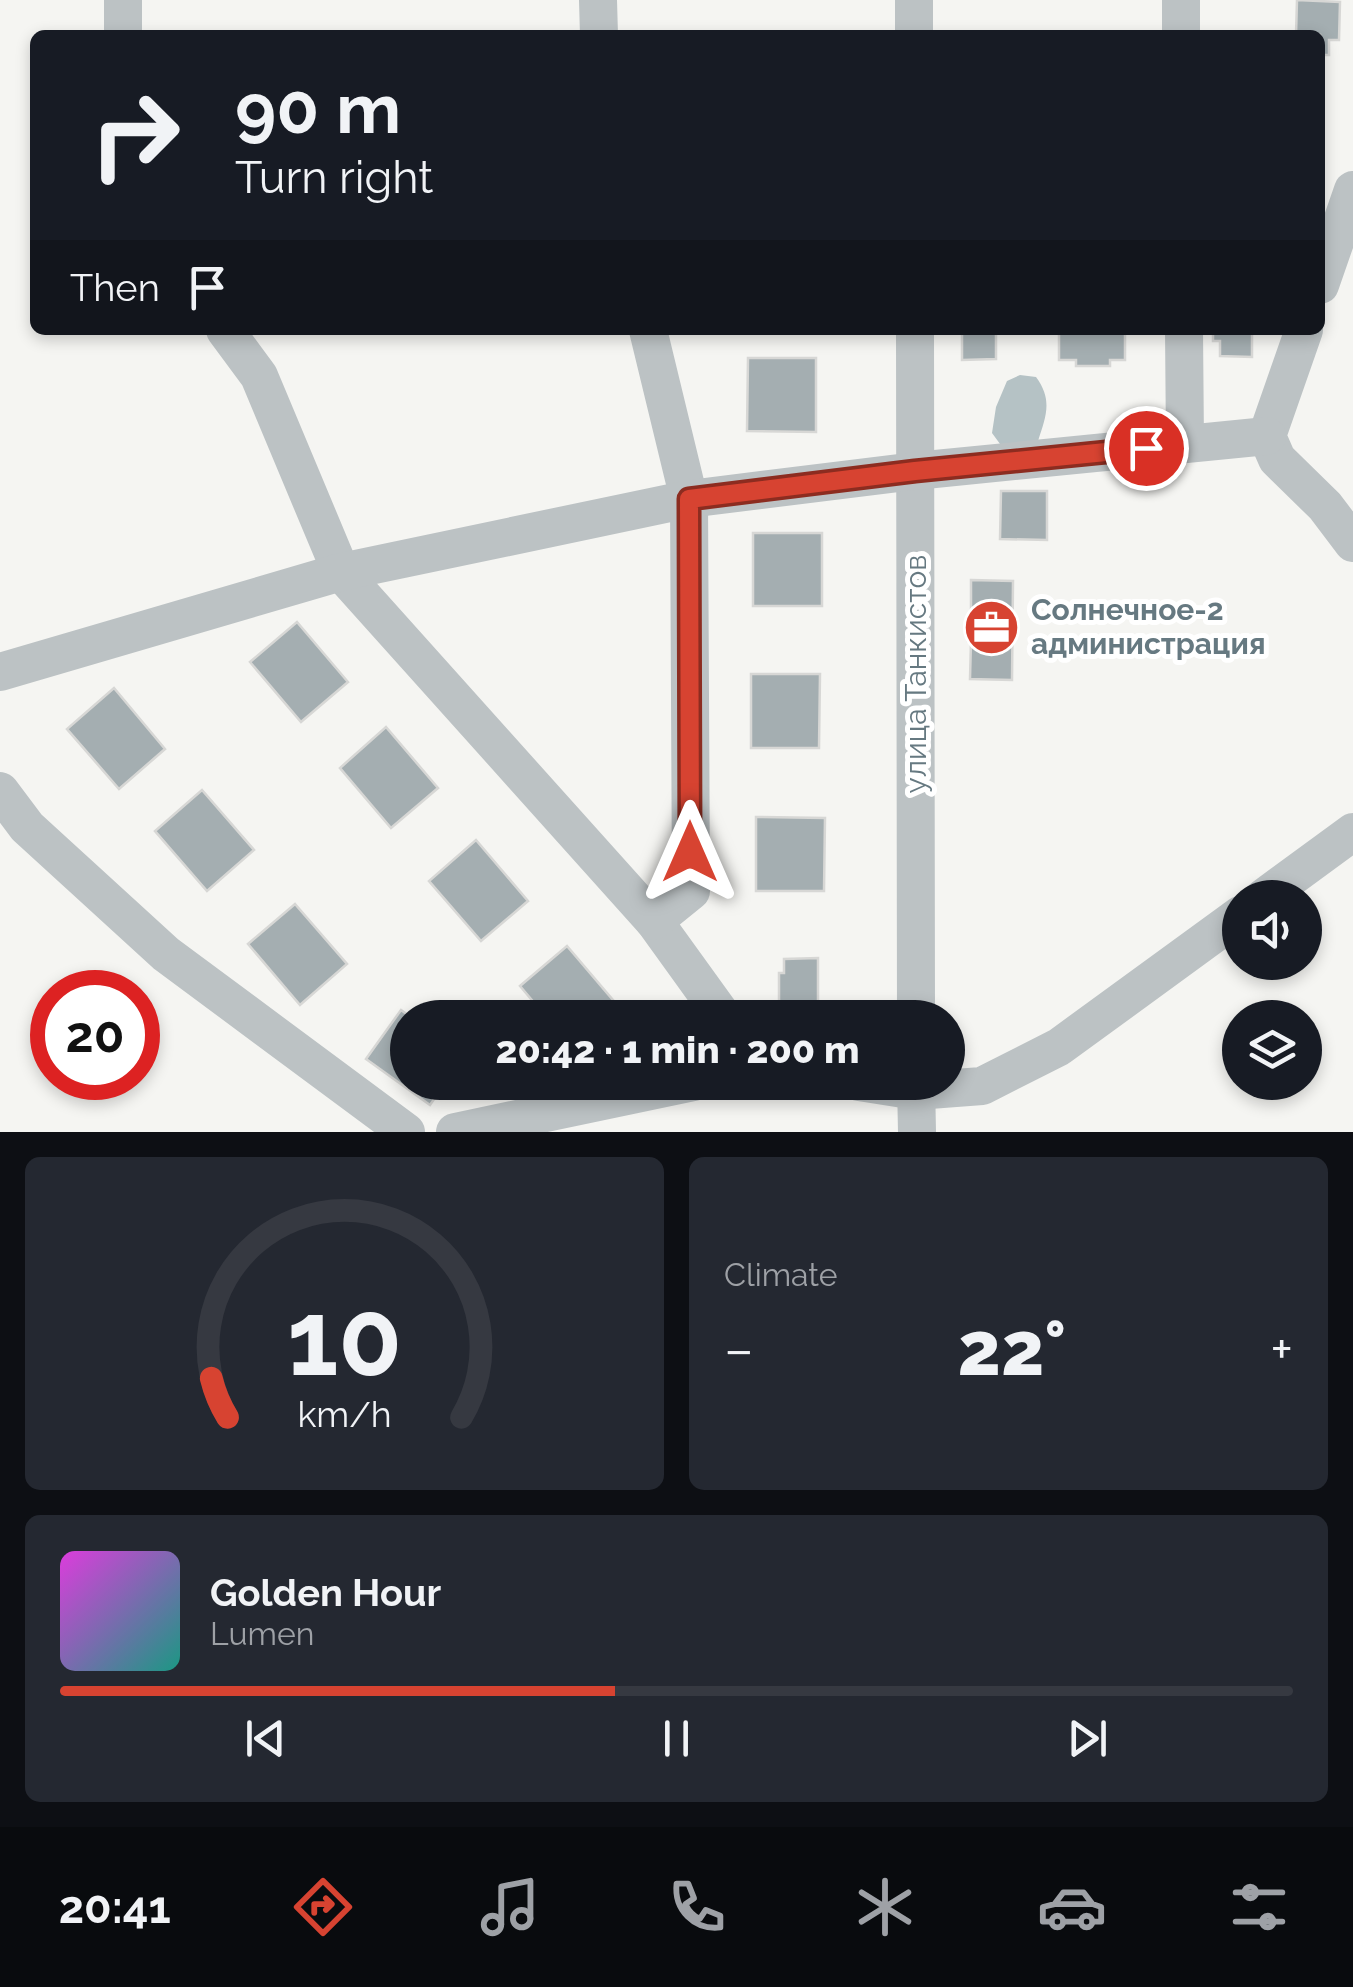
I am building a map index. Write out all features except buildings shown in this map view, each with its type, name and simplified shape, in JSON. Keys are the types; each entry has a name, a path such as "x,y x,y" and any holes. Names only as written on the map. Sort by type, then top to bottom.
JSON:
{"street":[{"path":"123,30 124,0"},
{"path":"914,0 914,30"},
{"path":"1181,0 1181,30"},
{"path":"1325,270 1353,190"},
{"path":"229,335 259,376 341,572 654,921 711,1000"},
{"path":"649,335 689,499 691,891 654,921"},
{"name":"улица Танкистов","path":"915,335 916,1000"},
{"path":"1184,335 1185,444"},
{"path":"1302,335 1267,436 1278,459 1325,506 1353,543"},
{"path":"0,672 341,572 689,499 915,471 1267,436"},
{"path":"0,791 27,827 166,954 406,1132"},
{"path":"1288,880 1353,832"},
{"path":"965,1086 982,1086 1060,1047 1222,928"},
{"path":"455,1132 608,1100"},
{"path":"916,1100 917,1132"}],"shaded area":[{"path":"1020,375 1036,377 1041,385 1045,416 1038,441 1003,448 992,433 996,407 1007,381"}],"place":[{"name":"Солнечное-2 администрация","path":"992,627"}],"route":[{"path":"690,852 689,499 1146,448"}]}
